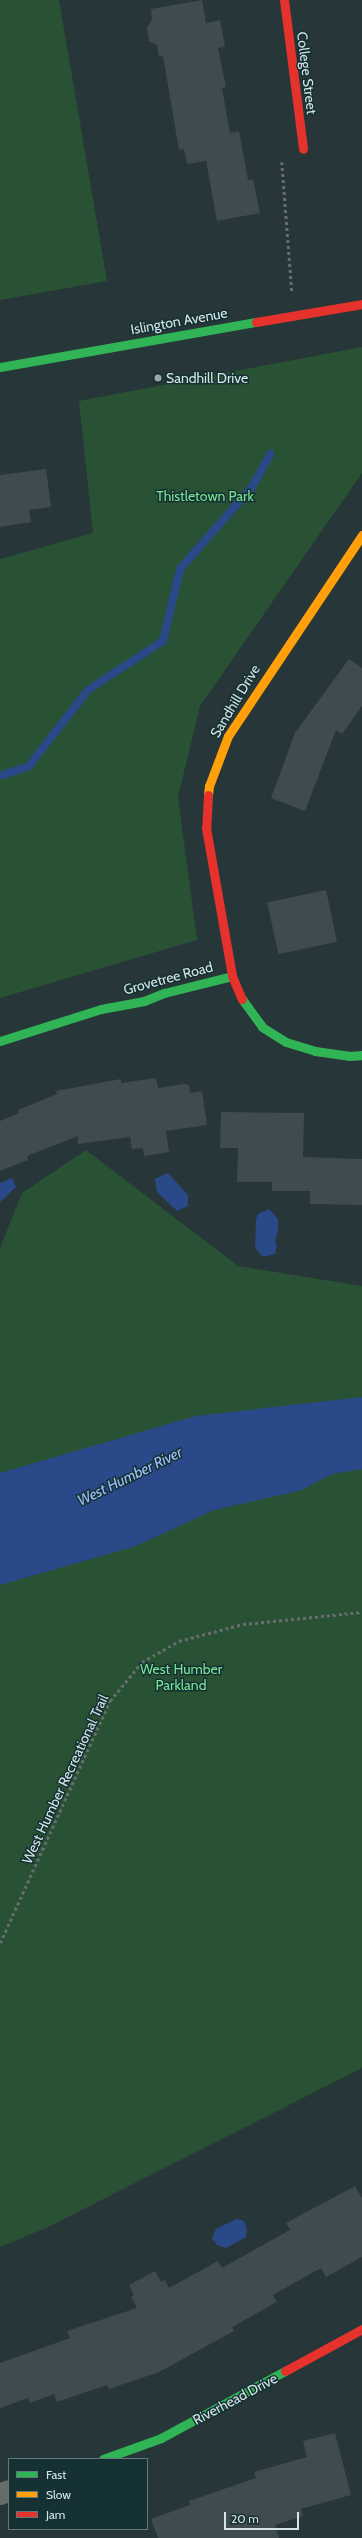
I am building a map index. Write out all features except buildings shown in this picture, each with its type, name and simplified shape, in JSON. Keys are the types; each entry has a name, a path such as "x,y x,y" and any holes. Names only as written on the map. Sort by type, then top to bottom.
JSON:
{"street":[{"name":"College Street","path":"284,0 303,149"},
{"name":"Islington Avenue","path":"0,367 362,304"},
{"name":"Sandhill Drive","path":"232,976 207,843 206,828 209,786 228,736 242,712 362,535"},
{"name":"Grovetree Road","path":"0,1042 101,1009 144,1001 164,993 232,976 237,992 262,1027 286,1042 316,1051 349,1056 362,1055"},
{"name":"Riverhead Drive","path":"106,2458 167,2435 362,2329"}],"path":[{"path":"282,172 293,316"},
{"name":"West Humber Recreational Trail","path":"0,1943 110,1701 142,1662 179,1641 243,1624 362,1612"}],"green space":[{"path":"0,0 59,0 107,281 0,300"},
{"name":"Thistletown Park","path":"362,347 362,473 200,706 178,797 197,940 0,998 0,559 93,533 79,401"},
{"name":"West Humber Parkland","path":"86,1150 238,1266 362,1286 362,2068 48,2227 0,2247 0,1248 22,1193"}],"water":[{"path":"168,1173 188,1195 188,1206 177,1211 157,1192 155,1179"},
{"path":"12,1178 16,1187 0,1202 0,1183"},
{"path":"269,1209 278,1219 278,1231 275,1240 277,1246 275,1254 263,1257 255,1248 256,1219 258,1214"},
{"name":"West Humber River","path":"362,1397 362,1469 332,1474 302,1490 214,1510 136,1546 0,1585 0,1473 196,1416"},
{"path":"236,2219 244,2221 247,2229 246,2237 226,2248 217,2245 212,2238 216,2229"}],"waterway":[{"path":"0,776 29,766 88,690 163,641 180,569 252,487 270,454"}],"traffic: fast":[{"path":"0,367 256,322"},
{"path":"0,1041 101,1009 144,1001 164,993 232,976"},
{"path":"242,999 262,1027 286,1042 315,1051 349,1056 362,1055"},
{"path":"106,2458 161,2438 285,2371"}],"traffic: slow":[{"path":"208,795 209,786 228,736 362,535"}],"traffic: jam":[{"path":"284,0 303,149"},
{"path":"256,322 362,304"},
{"path":"208,795 206,828 232,976 242,999"},
{"path":"285,2371 362,2329"}],"place":[{"name":"Sandhill Drive","path":"158,378"}]}
